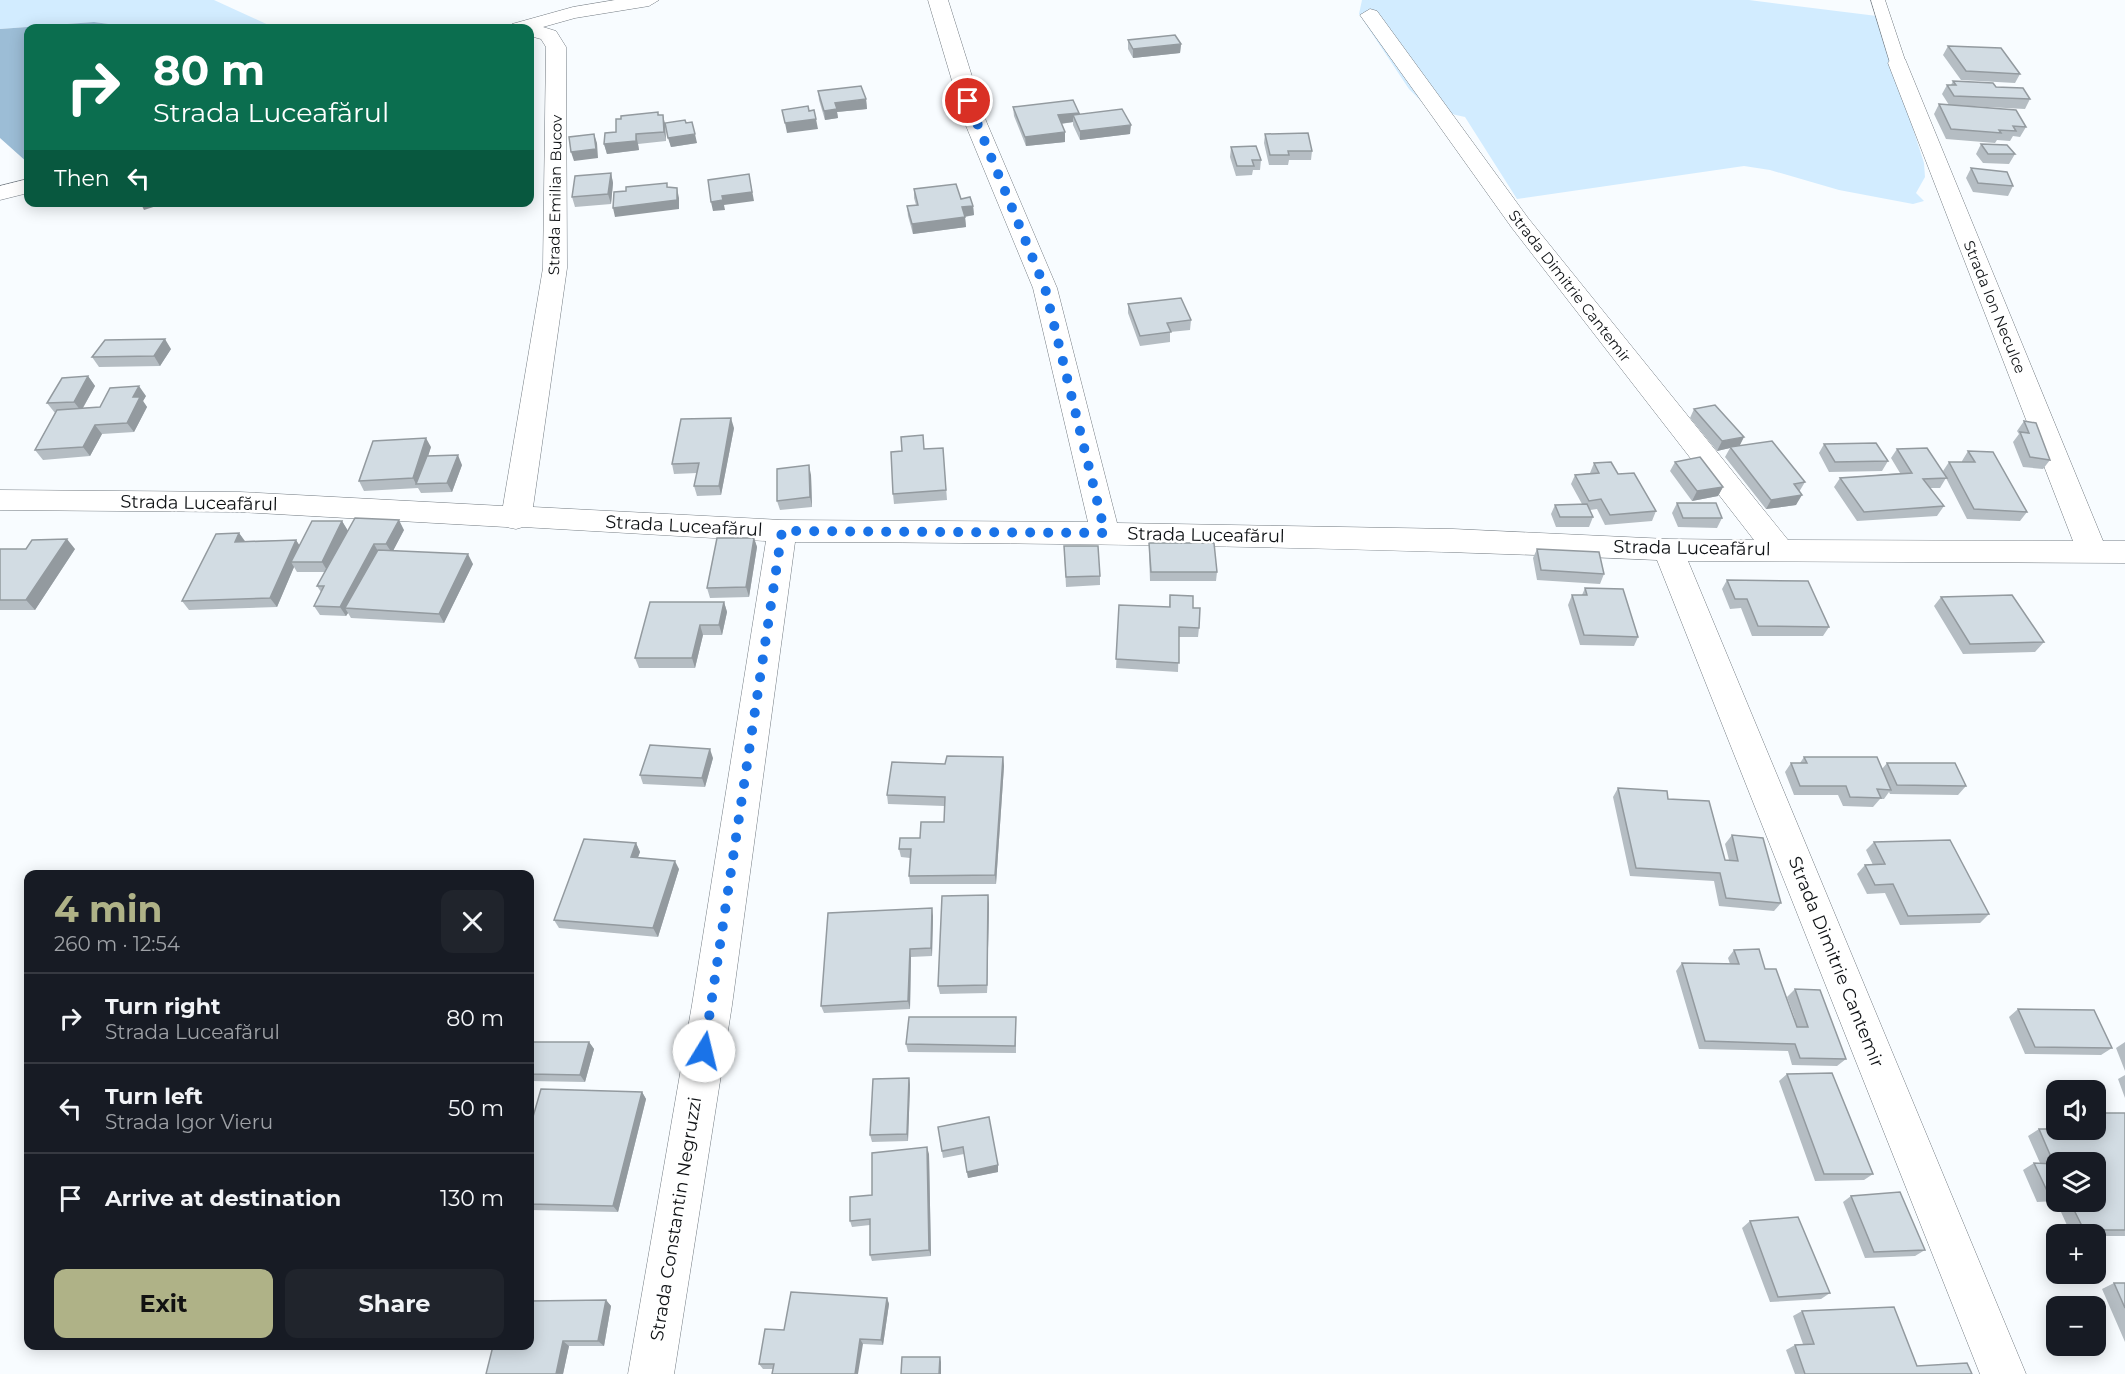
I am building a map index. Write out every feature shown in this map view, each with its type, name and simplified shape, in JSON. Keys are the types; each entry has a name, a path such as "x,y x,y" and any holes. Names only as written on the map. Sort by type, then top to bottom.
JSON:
{"street":[{"path":"534,26 573,13 649,0"},
{"path":"938,0 975,121 1045,288 1105,533"},
{"name":"Strada Dimitrie Cantemir","path":"1370,15 1520,223 1779,550"},
{"name":"Strada Emilian Bucov","path":"516,519 555,268 556,47 549,35 534,31"},
{"name":"Strada Ion Neculce","path":"1898,63 2092,551"},
{"path":"0,193 24,187"},
{"name":"Strada Luceafărul","path":"0,500 240,502 516,519 782,531 1105,533 1453,540 1668,550 2125,552"},
{"name":"Strada Constantin Negruzzi","path":"651,1374 712,1005 782,531"},
{"name":"Strada Dimitrie Cantemir","path":"1668,550 2003,1374"}],"lane":[{"path":"1878,0 1898,63"}],"shaded area":[{"path":"0,0 214,0 266,24 109,24 94,22 24,24 24,27 0,29"},
{"path":"1362,0 1749,0 1877,16 1924,163 1925,177 1916,193 1924,201 1913,204 1839,190 1770,170 1744,166 1517,199 1465,117 1429,109 1409,89 1359,14"},
{"path":"94,22 109,24 67,24"},
{"path":"24,27 24,159 0,138 0,29"}],"building":[{"path":"1175,35 1181,44 1133,49 1128,40"},
{"path":"1948,46 2001,48 2020,74 1966,71"},
{"path":"1953,81 1993,83 1996,87 2023,88 2030,99 1954,96 1947,85 1956,85"},
{"path":"861,86 866,99 835,103 837,109 824,111 818,91"},
{"path":"1073,100 1079,113 1058,115 1065,132 1025,137 1013,107"},
{"path":"1939,104 2016,110 2026,127 2013,126 2016,131 1999,130 2001,133 1951,129"},
{"path":"808,106 809,111 814,110 816,119 785,123 782,110"},
{"path":"1122,109 1131,125 1080,131 1073,115"},
{"path":"658,112 658,115 663,115 664,132 636,134 636,141 604,144 605,133 616,132 616,119 621,119 621,116"},
{"path":"685,120 686,123 692,122 695,134 668,138 665,123"},
{"path":"1308,133 1312,151 1288,151 1289,155 1270,155 1265,134"},
{"path":"594,134 596,149 571,152 569,137"},
{"path":"1981,144 2007,145 2015,154 1988,154"},
{"path":"1256,146 1261,160 1252,160 1254,166 1237,166 1231,147"},
{"path":"1971,168 2007,172 2013,186 1978,183"},
{"path":"611,173 608,194 572,197 575,176"},
{"path":"749,174 752,192 722,196 723,200 711,202 708,180"},
{"path":"667,183 667,187 677,188 677,200 613,208 614,192 626,191 626,187"},
{"path":"956,184 961,199 970,197 973,206 962,207 965,217 912,224 907,206 918,205 914,189"},
{"path":"1181,298 1191,320 1167,323 1171,332 1140,336 1128,304"},
{"path":"165,339 154,356 92,357 105,340"},
{"path":"88,376 74,402 47,403 62,378"},
{"path":"139,386 133,397 140,397 127,423 95,425 83,447 35,450 57,410 100,407 110,388"},
{"path":"1715,405 1744,437 1722,441 1694,409"},
{"path":"731,418 719,486 694,486 699,463 672,464 681,419"},
{"path":"2024,421 2036,423 2050,460 2030,457 2020,432 2029,433"},
{"path":"923,435 924,449 943,448 946,490 893,494 891,452 902,451 901,437"},
{"path":"426,438 413,478 359,481 373,441"},
{"path":"1772,441 1805,482 1794,484 1802,495 1771,500 1730,447"},
{"path":"1876,443 1888,461 1835,462 1824,444"},
{"path":"1927,448 1947,478 1923,479 1944,506 1864,512 1840,478 1912,473 1897,449"},
{"path":"1968,451 1993,452 2027,512 1974,509 1949,462 1975,462"},
{"path":"458,455 447,483 416,484 427,456"},
{"path":"1700,457 1723,487 1697,491 1675,462"},
{"path":"1611,462 1618,474 1634,473 1656,511 1610,515 1601,499 1589,501 1575,475 1599,473 1594,463"},
{"path":"809,465 810,497 777,501 777,469"},
{"path":"1677,503 1716,503 1722,518 1683,518"},
{"path":"1587,504 1593,517 1560,517 1555,505"},
{"path":"355,518 399,520 386,544 374,544 340,607 314,606 324,586 317,586"},
{"path":"312,521 342,521 322,562 291,562"},
{"path":"239,533 235,542 296,540 270,598 182,601 216,534"},
{"path":"717,538 754,538 746,587 707,588"},
{"path":"67,539 26,600 0,600 0,549 26,549 32,540"},
{"path":"1149,543 1214,543 1217,572 1151,572"},
{"path":"1064,546 1098,546 1100,576 1066,577"},
{"path":"1537,549 1599,552 1604,574 1541,570"},
{"path":"378,550 468,554 439,614 345,608"},
{"path":"1727,580 1808,581 1829,627 1758,626 1747,599 1735,599"},
{"path":"1585,588 1623,589 1638,637 1584,635 1572,595 1587,595"},
{"path":"1170,595 1193,596 1193,608 1200,608 1199,628 1179,627 1179,663 1116,659 1119,605 1170,607"},
{"path":"2012,595 2044,642 1970,644 1941,597"},
{"path":"650,602 724,602 719,625 700,625 692,658 635,658"},
{"path":"650,745 710,749 702,778 640,775"},
{"path":"947,756 1003,757 995,875 909,876 911,849 899,849 900,838 920,838 921,822 944,822 945,797 887,795 892,762 945,764"},
{"path":"1804,757 1877,757 1891,790 1877,789 1881,798 1850,797 1846,786 1800,786 1791,763 1807,763"},
{"path":"1887,763 1955,763 1966,786 1897,785"},
{"path":"1618,788 1667,791 1668,799 1709,801 1725,860 1738,861 1732,835 1763,838 1781,903 1726,898 1720,873 1636,868"},
{"path":"584,839 636,843 631,857 675,861 653,928 554,920"},
{"path":"1950,840 1989,914 1908,916 1893,884 1875,885 1865,865 1885,864 1874,842"},
{"path":"988,895 987,985 938,986 942,896"},
{"path":"932,908 931,948 910,949 908,1001 821,1006 828,913"},
{"path":"1759,949 1765,969 1776,969 1797,1027 1808,1027 1795,989 1820,990 1846,1059 1800,1058 1795,1044 1705,1041 1682,963 1739,964 1734,950"},
{"path":"2018,1009 2094,1010 2112,1048 2035,1047"},
{"path":"909,1017 1016,1017 1015,1046 906,1044"},
{"path":"534,1042 589,1042 580,1075 534,1074"},
{"path":"1832,1073 1873,1174 1824,1174 1787,1074"},
{"path":"909,1078 907,1134 870,1135 873,1079"},
{"path":"541,1089 642,1092 613,1206 534,1204 534,1113"},
{"path":"2106,1113 2125,1113 2125,1230 2106,1230 2106,1224 2081,1224 2075,1212 2106,1212 2106,1152 2049,1152 2039,1129 2046,1129 2046,1140 2106,1140"},
{"path":"989,1117 998,1165 967,1172 963,1147 942,1151 938,1127"},
{"path":"927,1147 929,1250 870,1255 870,1219 850,1221 850,1197 872,1195 872,1153"},
{"path":"2034,1163 2046,1164 2046,1189"},
{"path":"1900,1192 1925,1250 1874,1252 1851,1196"},
{"path":"1798,1217 1830,1293 1778,1297 1750,1221"},
{"path":"2114,1283 2125,1283 2125,1308"},
{"path":"791,1292 887,1298 881,1340 860,1339 855,1374 772,1374 774,1364 759,1364 765,1329 784,1330"},
{"path":"606,1300 598,1341 563,1341 556,1374 486,1374 492,1350 534,1350 534,1301"},
{"path":"1894,1307 1917,1366 1967,1363 1972,1374 1805,1374 1795,1345 1814,1344 1802,1311"},
{"path":"902,1357 940,1357 939,1374 901,1374"}],"route":[{"path":"704,1051 782,531 1105,533 1045,288 968,101"}]}
